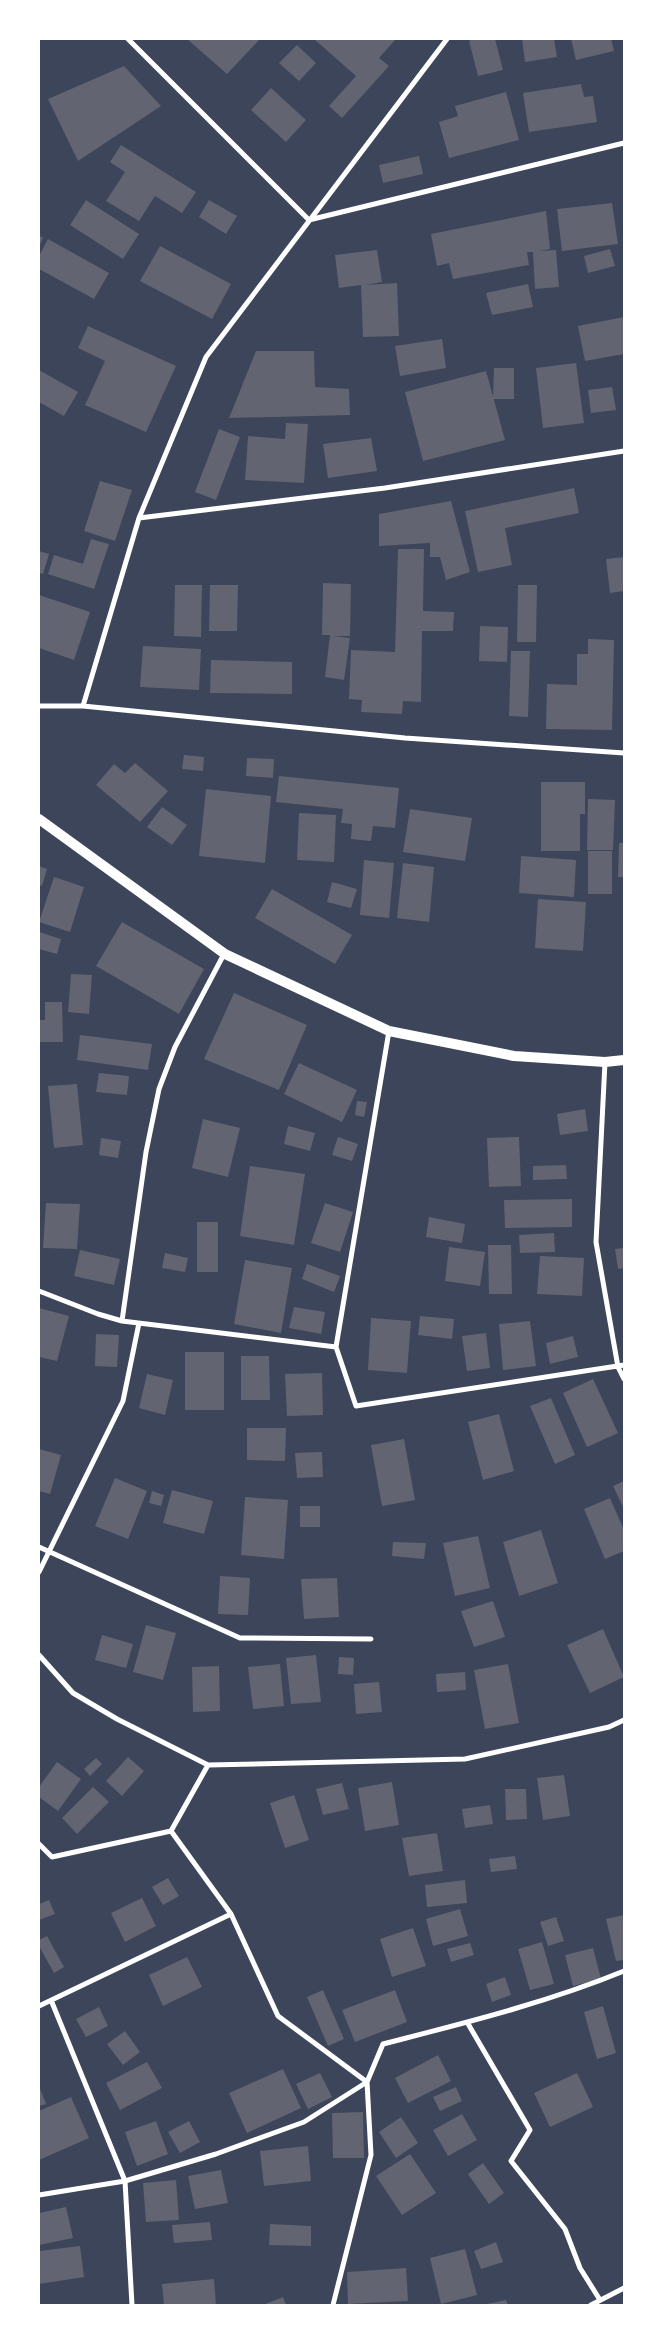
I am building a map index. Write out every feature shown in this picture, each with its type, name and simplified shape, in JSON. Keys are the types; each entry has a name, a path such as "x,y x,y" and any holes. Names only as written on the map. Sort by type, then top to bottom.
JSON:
{"main road":[{"path":"39,820 225,954 389,1031 514,1056 605,1062 624,1060"}],"street":[{"path":"128,39 309,220"},
{"path":"83,706 139,518 206,357 447,39"},
{"path":"309,220 624,143"},
{"path":"139,518 385,488 624,451"},
{"path":"39,706 83,706 405,738 624,753"},
{"path":"122,1321 146,1152 159,1089 175,1047 225,954"},
{"path":"389,1031 336,1347 356,1406 621,1366"},
{"path":"605,1062 596,1242 624,1379"},
{"path":"39,1291 98,1314 122,1321 336,1347"},
{"path":"39,1572 123,1401 138,1323"},
{"path":"39,1547 240,1638 371,1639"},
{"path":"39,1655 72,1693 117,1719 208,1765 465,1759 609,1727 624,1720"},
{"path":"39,1844 52,1857 171,1831 208,1765"},
{"path":"171,1831 231,1914 278,2016 367,2082"},
{"path":"39,2006 231,1914"},
{"path":"333,2305 372,2155 367,2082 383,2044 467,2022 582,1988 624,1971"},
{"path":"50,2000 125,2181 132,2305"},
{"path":"467,2022 530,2130 511,2161 565,2229 580,2268 600,2300"},
{"path":"39,2195 125,2181 216,2154 304,2122 367,2082"},
{"path":"591,2305 624,2288"}],"shaded area":[{"path":"39,39 624,39 624,2305 39,2305"}],"building":[{"path":"187,39 260,39 227,74"},
{"path":"314,39 396,39 379,58 389,66 342,118 329,106 356,76"},
{"path":"472,39 495,39 503,70 478,76 469,41"},
{"path":"522,39 554,39 557,57 525,62"},
{"path":"571,39 611,39 614,51 576,60"},
{"path":"297,45 316,63 299,81 279,63"},
{"path":"124,66 161,106 78,161 48,99"},
{"path":"581,84 584,97 593,96 597,122 529,132 523,93"},
{"path":"271,88 306,120 286,142 251,110"},
{"path":"506,92 519,140 449,158 439,122 458,116 455,106"},
{"path":"121,145 196,192 182,213 155,196 139,221 106,201 125,172 110,162"},
{"path":"419,156 423,174 383,183 379,165"},
{"path":"86,200 139,234 123,259 70,225"},
{"path":"209,200 237,216 226,234 199,217"},
{"path":"612,203 618,244 562,251 557,209"},
{"path":"546,211 550,249 539,251 556,250 559,287 535,289 533,252 527,252 529,265 453,279 449,263 437,266 431,234"},
{"path":"39,235 43,238 39,246"},
{"path":"48,239 109,273 94,299 39,269 39,256"},
{"path":"160,246 231,284 212,319 140,281"},
{"path":"610,249 615,266 588,273 584,256"},
{"path":"377,250 382,282 365,285 397,283 399,336 363,337 361,285 339,288 335,255"},
{"path":"528,284 533,307 492,315 486,293"},
{"path":"624,317 624,354 585,361 578,326"},
{"path":"88,326 176,366 146,432 85,405 105,361 78,348"},
{"path":"442,339 446,368 400,376 395,346"},
{"path":"256,351 314,351 315,387 349,389 350,415 229,418"},
{"path":"576,363 584,423 543,428 536,368"},
{"path":"494,368 514,368 514,399 493,399"},
{"path":"39,370 78,392 64,416 39,402"},
{"path":"486,371 505,440 423,461 405,392"},
{"path":"612,387 616,410 591,413 588,390"},
{"path":"286,423 308,424 304,483 245,480 248,436 285,439"},
{"path":"219,429 240,437 216,500 195,492"},
{"path":"371,438 377,471 328,478 323,444"},
{"path":"100,481 132,490 115,541 84,531"},
{"path":"574,488 579,513 505,528 512,565 478,572 465,511"},
{"path":"451,501 470,572 446,580 440,557 430,557 430,543 379,546 379,514"},
{"path":"91,539 109,544 94,589 48,574 54,555 83,564"},
{"path":"398,549 424,549 423,611 454,612 453,631 422,631 421,702 403,701 402,714 361,712 362,700 349,699 351,650 395,652"},
{"path":"39,551 49,554 43,574 39,573"},
{"path":"624,557 624,591 610,593 606,559"},
{"path":"323,583 351,584 350,636 333,636 350,638 344,680 325,677 330,635 322,635"},
{"path":"175,585 202,585 201,637 174,636"},
{"path":"210,585 238,585 237,631 209,631"},
{"path":"518,585 537,585 536,642 517,642"},
{"path":"39,595 90,612 74,660 39,648"},
{"path":"480,626 508,627 507,662 479,661"},
{"path":"588,639 614,640 612,730 546,729 547,684 577,685 577,654 588,654"},
{"path":"143,646 201,649 199,690 140,687"},
{"path":"511,651 530,651 528,717 509,716"},
{"path":"211,660 292,662 292,694 210,693"},
{"path":"184,755 204,757 203,771 182,769"},
{"path":"247,758 274,759 273,778 246,776"},
{"path":"135,763 168,791 140,822 96,785 114,764 125,773"},
{"path":"279,776 399,788 395,828 373,826 371,841 351,839 352,824 341,823 343,809 276,802"},
{"path":"541,782 585,782 585,814 580,814 580,851 541,851"},
{"path":"206,789 271,796 265,863 199,856"},
{"path":"588,799 615,800 613,850 587,850"},
{"path":"162,807 187,825 172,845 147,827"},
{"path":"410,809 472,818 465,861 403,852"},
{"path":"299,813 336,815 334,862 297,860"},
{"path":"619,843 624,843 624,877 618,877"},
{"path":"588,851 612,851 612,894 588,894"},
{"path":"521,856 576,860 574,897 519,893"},
{"path":"364,860 394,863 389,918 360,915"},
{"path":"403,863 434,867 429,922 397,918"},
{"path":"39,866 47,869 42,886 39,885"},
{"path":"54,877 84,887 70,932 39,922"},
{"path":"332,882 357,889 351,908 327,902"},
{"path":"272,889 352,935 335,964 255,918"},
{"path":"538,899 586,902 583,951 535,948"},
{"path":"122,922 204,969 179,1014 96,966"},
{"path":"39,932 61,939 57,954 39,949"},
{"path":"71,974 92,975 89,1014 68,1012"},
{"path":"234,993 307,1025 279,1090 204,1059"},
{"path":"45,1002 62,1002 63,1042 39,1042 39,1020 45,1020"},
{"path":"80,1035 152,1044 148,1070 77,1060"},
{"path":"299,1063 357,1090 342,1122 284,1094"},
{"path":"99,1073 129,1076 127,1095 96,1092"},
{"path":"77,1084 83,1145 54,1148 48,1086"},
{"path":"357,1101 367,1102 364,1117 355,1115"},
{"path":"585,1109 588,1131 560,1135 557,1114"},
{"path":"203,1119 240,1128 228,1177 192,1168"},
{"path":"288,1126 315,1133 310,1151 284,1144"},
{"path":"338,1137 358,1144 352,1161 332,1155"},
{"path":"519,1137 521,1186 489,1187 487,1138"},
{"path":"101,1138 121,1141 118,1158 99,1155"},
{"path":"566,1165 567,1179 533,1180 533,1166"},
{"path":"250,1166 305,1174 294,1245 240,1236"},
{"path":"572,1199 572,1227 505,1228 504,1200"},
{"path":"46,1203 80,1204 77,1249 43,1248"},
{"path":"325,1203 353,1212 340,1252 311,1243"},
{"path":"429,1217 465,1224 462,1243 426,1237"},
{"path":"197,1222 218,1222 218,1272 197,1272"},
{"path":"554,1233 555,1252 520,1253 519,1235"},
{"path":"488,1245 511,1245 512,1294 489,1294"},
{"path":"449,1247 485,1252 480,1286 445,1281"},
{"path":"624,1248 624,1268 618,1269 615,1249"},
{"path":"80,1250 120,1259 114,1285 74,1276"},
{"path":"165,1253 188,1258 185,1272 162,1268"},
{"path":"540,1256 584,1258 582,1296 537,1294"},
{"path":"245,1260 292,1268 281,1333 234,1324"},
{"path":"307,1264 340,1276 334,1292 302,1279"},
{"path":"294,1307 325,1312 321,1334 289,1328"},
{"path":"39,1308 69,1316 57,1361 39,1357"},
{"path":"420,1316 454,1319 452,1339 418,1335"},
{"path":"371,1318 411,1321 407,1373 368,1370"},
{"path":"530,1321 536,1366 503,1370 499,1324"},
{"path":"486,1333 490,1368 467,1371 462,1336"},
{"path":"96,1334 119,1335 117,1367 95,1366"},
{"path":"573,1336 578,1357 550,1364 546,1343"},
{"path":"185,1352 224,1352 224,1410 185,1410"},
{"path":"241,1356 269,1356 270,1400 241,1400"},
{"path":"322,1373 323,1415 287,1416 285,1374"},
{"path":"147,1374 173,1380 165,1415 139,1408"},
{"path":"593,1379 618,1433 587,1447 563,1393"},
{"path":"551,1398 575,1455 555,1464 530,1406"},
{"path":"499,1414 514,1471 483,1480 468,1422"},
{"path":"247,1428 286,1428 285,1461 247,1460"},
{"path":"404,1439 415,1500 382,1506 371,1445"},
{"path":"39,1449 61,1455 50,1494 39,1491"},
{"path":"322,1452 323,1477 297,1478 295,1453"},
{"path":"115,1478 147,1491 128,1539 95,1526"},
{"path":"624,1481 624,1509 613,1486"},
{"path":"172,1490 213,1501 204,1534 163,1523"},
{"path":"152,1491 164,1495 161,1506 149,1503"},
{"path":"245,1497 288,1500 284,1559 241,1555"},
{"path":"610,1498 624,1530 624,1551 605,1559 584,1509"},
{"path":"300,1506 320,1506 320,1527 300,1527"},
{"path":"541,1530 558,1583 519,1596 503,1542"},
{"path":"478,1536 490,1588 455,1596 443,1543"},
{"path":"393,1542 426,1543 424,1559 392,1556"},
{"path":"220,1576 250,1578 248,1615 218,1614"},
{"path":"337,1578 339,1617 304,1619 301,1579"},
{"path":"493,1601 505,1637 474,1647 461,1611"},
{"path":"146,1625 176,1633 163,1680 133,1672"},
{"path":"603,1629 624,1677 590,1693 567,1645"},
{"path":"102,1635 133,1644 126,1668 95,1660"},
{"path":"316,1655 321,1702 291,1704 286,1658"},
{"path":"339,1657 354,1658 353,1675 338,1674"},
{"path":"280,1664 284,1706 253,1709 248,1667"},
{"path":"508,1664 519,1723 485,1729 474,1670"},
{"path":"219,1666 220,1711 193,1712 192,1667"},
{"path":"465,1672 466,1690 437,1692 436,1674"},
{"path":"379,1682 382,1712 356,1714 354,1684"},
{"path":"128,1757 144,1771 122,1796 106,1781"},
{"path":"96,1758 102,1764 90,1776 84,1769"},
{"path":"57,1762 81,1779 58,1811 39,1797 39,1787"},
{"path":"564,1775 570,1816 543,1820 537,1778"},
{"path":"392,1782 399,1825 365,1831 358,1788"},
{"path":"342,1783 349,1809 323,1815 316,1789"},
{"path":"93,1787 109,1802 77,1834 62,1818"},
{"path":"505,1789 526,1789 527,1819 506,1820"},
{"path":"294,1795 309,1840 285,1848 270,1803"},
{"path":"490,1805 493,1824 465,1828 462,1809"},
{"path":"437,1833 443,1871 409,1876 402,1838"},
{"path":"515,1856 517,1869 491,1872 489,1859"},
{"path":"168,1878 179,1896 163,1905 152,1887"},
{"path":"465,1880 467,1903 427,1907 425,1885"},
{"path":"142,1898 156,1926 125,1942 111,1913"},
{"path":"49,1900 55,1914 39,1920 39,1904"},
{"path":"460,1909 468,1936 433,1946 426,1919"},
{"path":"624,1915 624,1960 616,1961 606,1919"},
{"path":"556,1917 564,1941 548,1946 540,1922"},
{"path":"413,1928 426,1966 392,1977 380,1939"},
{"path":"47,1936 64,1967 54,1973 39,1946 39,1940"},
{"path":"542,1942 554,1984 530,1990 518,1949"},
{"path":"470,1943 474,1955 451,1962 447,1949"},
{"path":"593,1948 601,1979 573,1986 565,1955"},
{"path":"187,1957 202,1987 163,2006 149,1975"},
{"path":"505,1977 511,1995 492,2002 486,1984"},
{"path":"323,1990 344,2039 328,2046 307,1997"},
{"path":"395,1990 407,2022 355,2042 342,2010"},
{"path":"603,2006 616,2053 597,2059 584,2012"},
{"path":"99,2007 108,2026 86,2037 76,2019"},
{"path":"125,2031 140,2052 123,2065 107,2044"},
{"path":"438,2055 451,2081 408,2103 395,2078"},
{"path":"147,2062 162,2088 120,2110 106,2083"},
{"path":"283,2069 301,2108 247,2133 229,2093"},
{"path":"320,2073 332,2097 308,2109 296,2084"},
{"path":"577,2073 593,2107 550,2127 534,2093"},
{"path":"39,2086 46,2104 39,2106"},
{"path":"456,2087 462,2101 440,2111 433,2097"},
{"path":"71,2097 89,2138 39,2160 39,2111"},
{"path":"363,2112 364,2158 333,2158 332,2113"},
{"path":"462,2114 477,2140 448,2156 433,2130"},
{"path":"401,2117 418,2143 396,2158 379,2132"},
{"path":"156,2121 168,2154 137,2166 125,2132"},
{"path":"189,2121 200,2142 180,2153 168,2132"},
{"path":"308,2146 311,2181 264,2186 260,2151"},
{"path":"410,2154 436,2193 402,2215 376,2176"},
{"path":"483,2163 504,2193 489,2204 468,2174"},
{"path":"221,2170 228,2203 195,2209 188,2176"},
{"path":"176,2180 179,2220 146,2222 143,2183"},
{"path":"66,2207 73,2238 39,2245 39,2213"},
{"path":"210,2222 212,2240 174,2243 172,2225"},
{"path":"270,2224 311,2226 311,2246 269,2245"},
{"path":"496,2242 503,2262 481,2269 474,2251"},
{"path":"80,2246 84,2277 39,2284 39,2251"},
{"path":"465,2249 477,2295 441,2304 430,2258"},
{"path":"406,2268 408,2301 348,2304 347,2272"},
{"path":"214,2279 216,2305 164,2305 162,2284"},
{"path":"283,2297 286,2305 263,2305"},
{"path":"506,2300 508,2305 487,2305 487,2304"}]}
